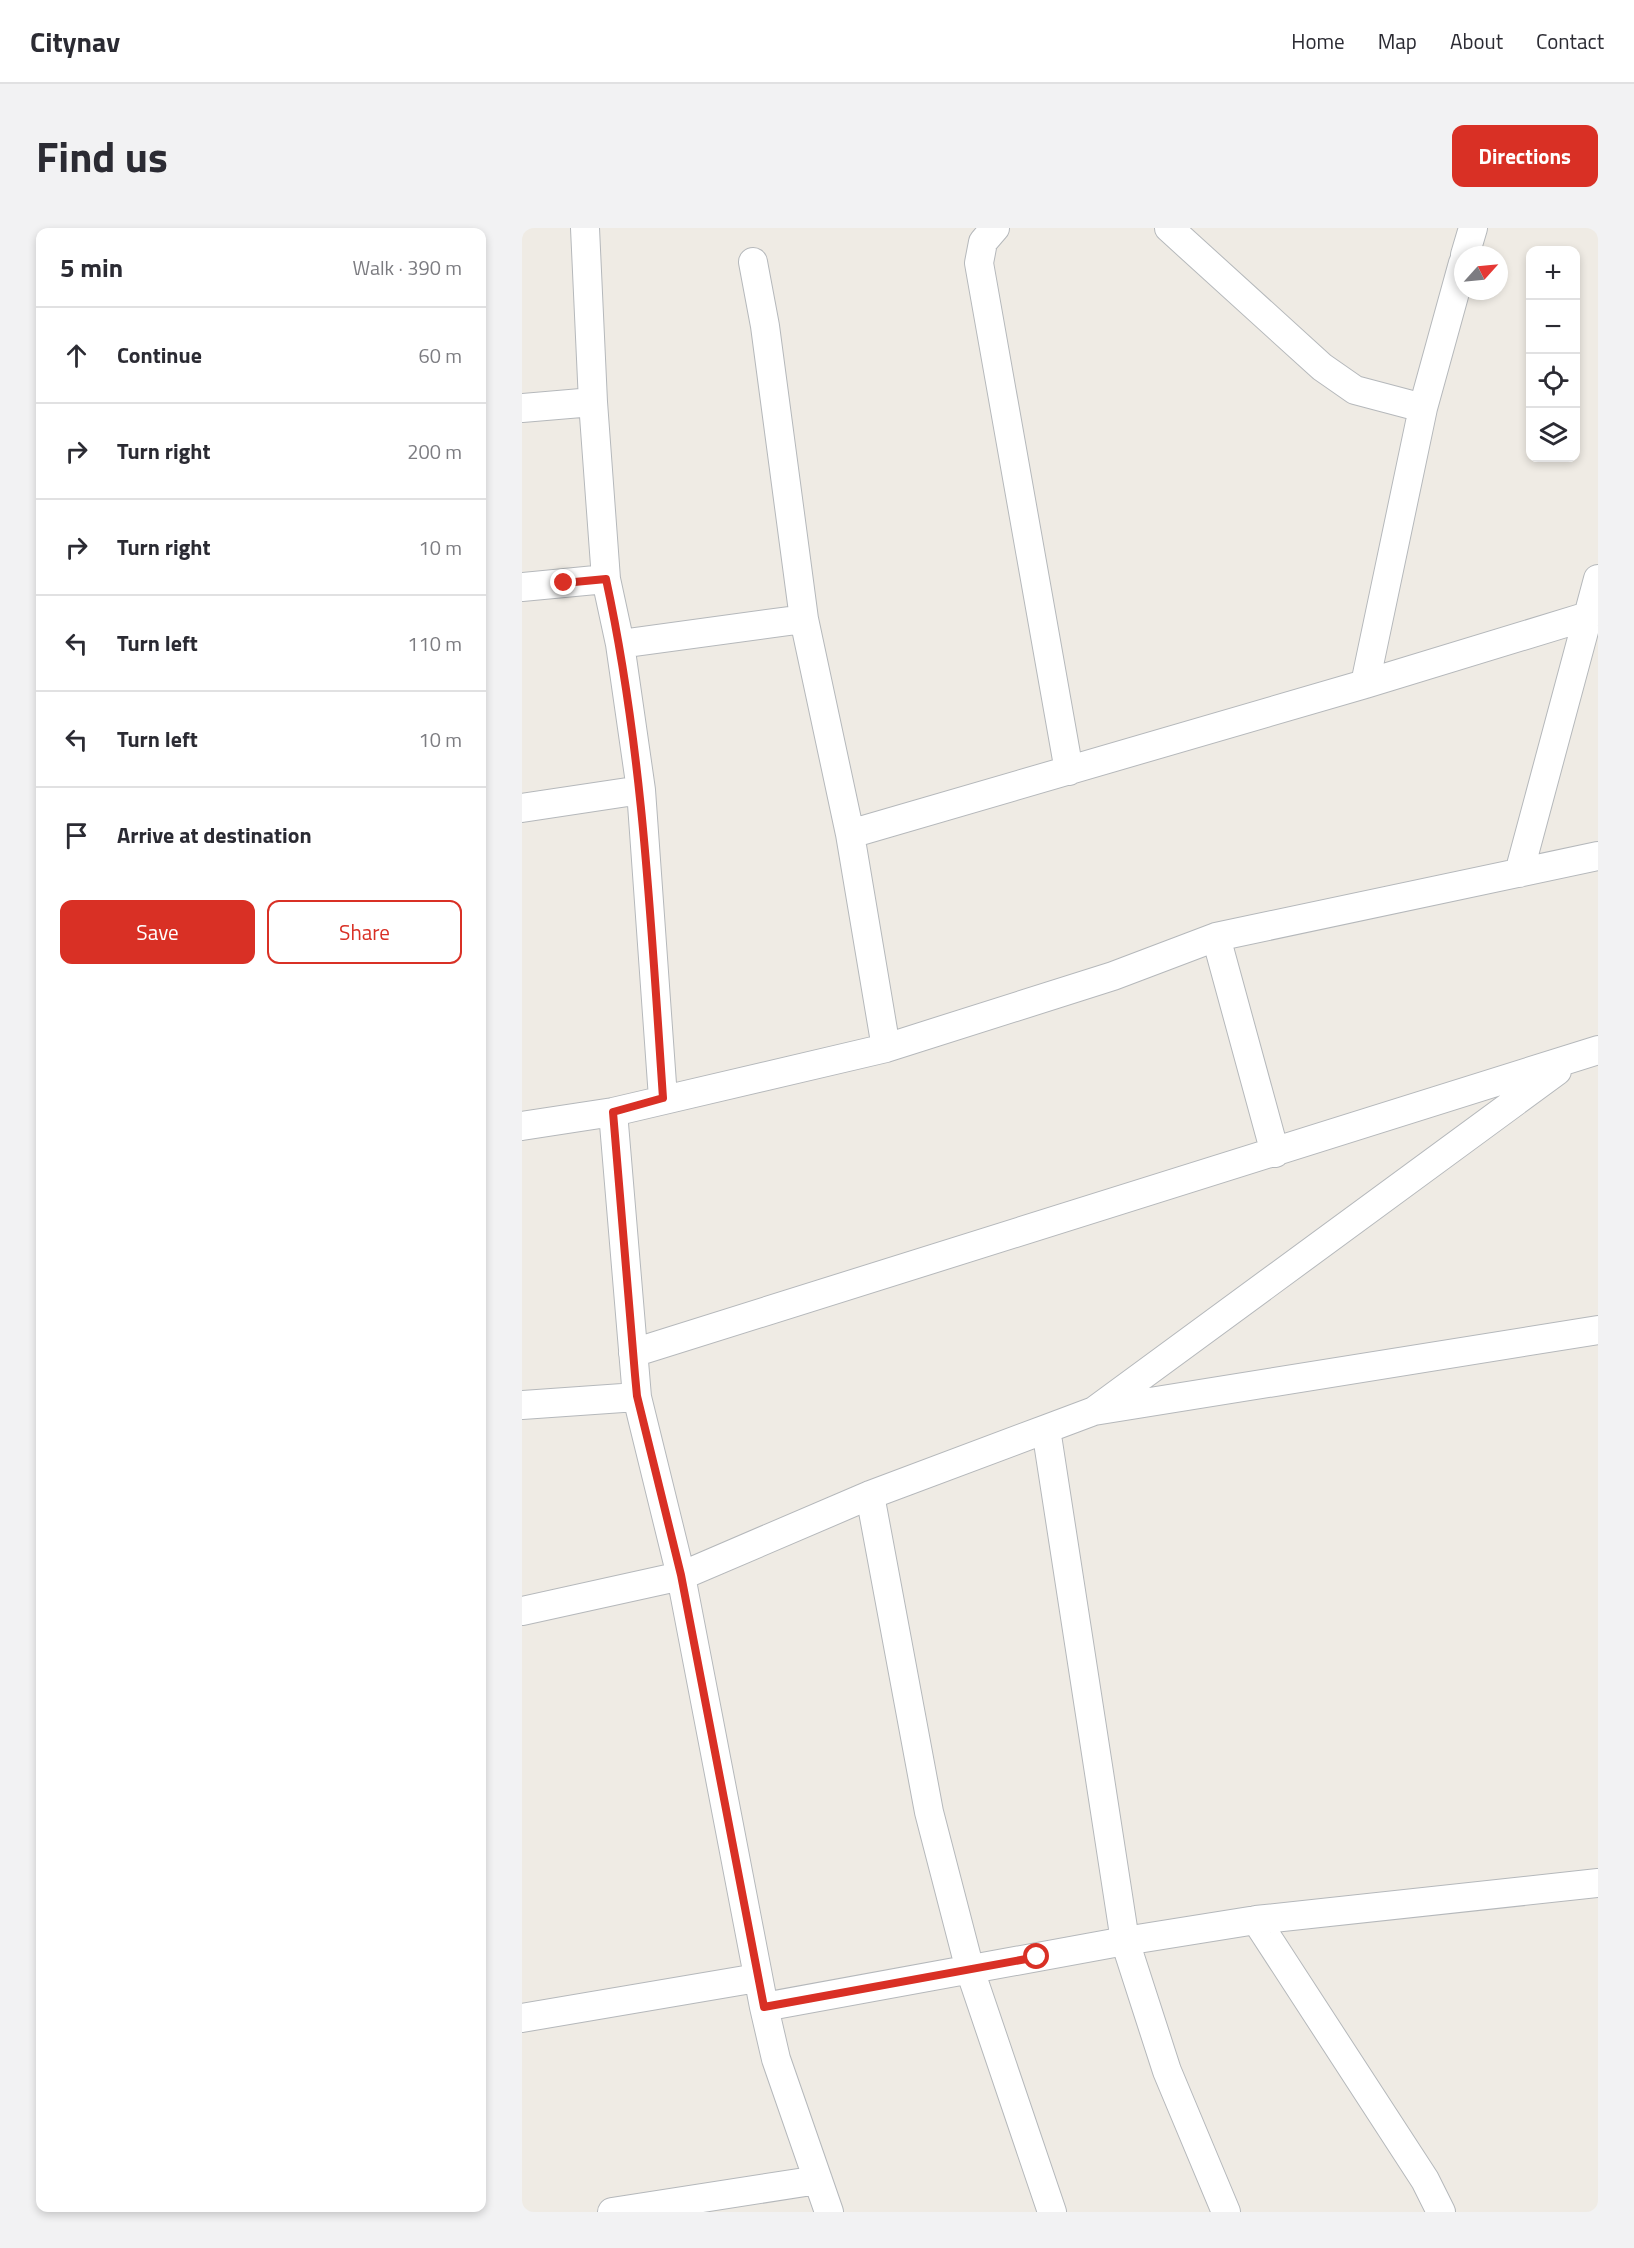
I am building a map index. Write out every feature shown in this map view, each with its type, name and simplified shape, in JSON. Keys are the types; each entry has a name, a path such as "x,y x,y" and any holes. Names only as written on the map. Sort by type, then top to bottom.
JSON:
{"street":[{"path":"585,228 592,402 606,579 620,644 640,790 663,1098"},
{"path":"995,228 983,242 979,262 1069,771"},
{"path":"1169,228 1322,367 1355,390 1423,408"},
{"path":"1468,246 1473,228"},
{"path":"753,262 765,326 804,619 850,834 886,1048"},
{"path":"1365,684 1423,408 1454,296"},
{"path":"522,408 592,402"},
{"path":"522,587 606,579"},
{"path":"1519,873 1598,579"},
{"path":"850,834 1365,684 1588,616"},
{"path":"620,644 804,619"},
{"path":"522,808 640,790"},
{"path":"522,1126 613,1112 663,1098 886,1048 1113,976 1216,937 1598,856"},
{"path":"1216,937 1275,1153"},
{"path":"633,1353 1587,1054"},
{"path":"1094,1411 1587,1054"},
{"path":"613,1112 637,1396 681,1575 757,1978 776,2059 829,2212"},
{"path":"522,1611 681,1575 870,1495 1094,1411 1598,1330"},
{"path":"522,1405 637,1396"},
{"path":"1046,1429 1125,1941 1167,2071 1226,2212"},
{"path":"870,1495 929,1812 970,1970 1052,2212"},
{"path":"764,2007 1125,1941 1256,1920 1598,1883"},
{"path":"1256,1920 1425,2180 1441,2212"},
{"path":"522,2018 757,1978"},
{"path":"612,2212 657,2209 818,2180"}],"route":[{"path":"564,583 606,579 623,665 640,790 663,1098 613,1112 637,1396 681,1575 764,2007 1037,1957"}]}
